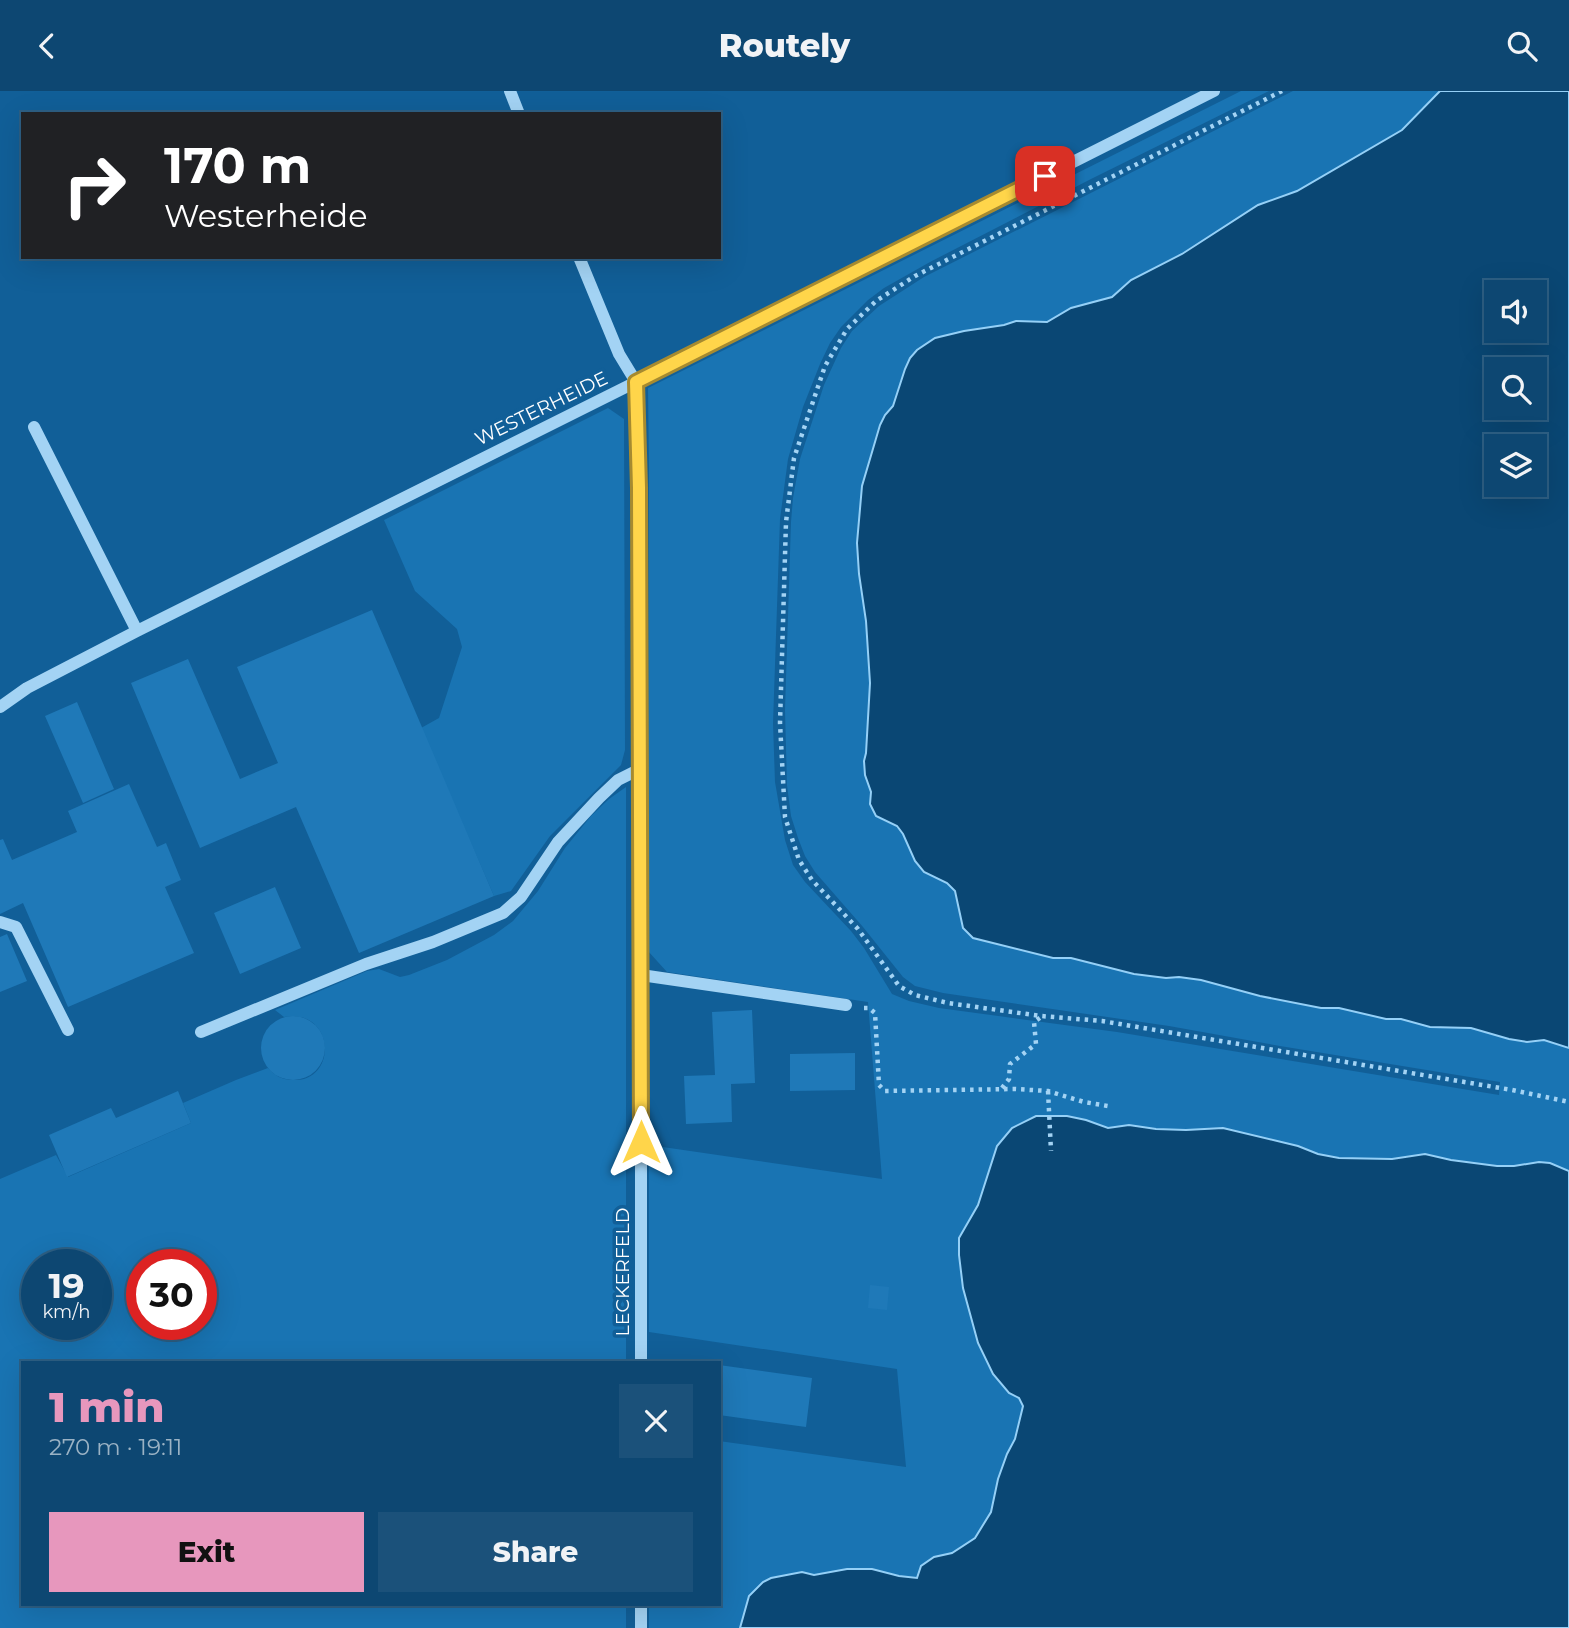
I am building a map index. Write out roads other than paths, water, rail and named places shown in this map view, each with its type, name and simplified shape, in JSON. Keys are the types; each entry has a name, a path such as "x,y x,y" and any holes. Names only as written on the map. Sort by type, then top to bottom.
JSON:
{"street":[{"path":"510,91 518,112"},
{"name":"WESTERHEIDE","path":"0,707 27,688 137,631 1214,91"},
{"path":"580,259 619,354 636,382"},
{"name":"LECKERFELD","path":"636,382 639,488 641,1361"},
{"path":"34,427 137,631"},
{"path":"201,1032 366,964 433,942 503,913 521,897 558,842 599,798 618,780 640,769"},
{"path":"0,922 16,927 68,1030"},
{"path":"641,975 846,1005"},
{"path":"641,1606 641,1628"}]}
